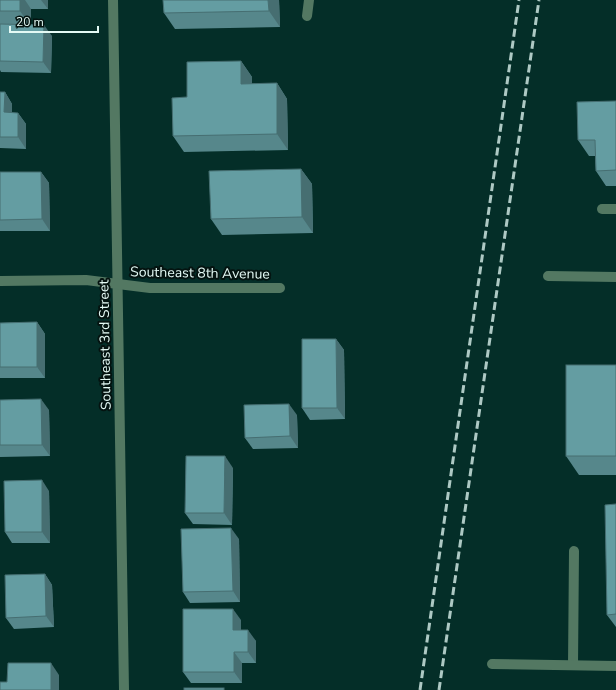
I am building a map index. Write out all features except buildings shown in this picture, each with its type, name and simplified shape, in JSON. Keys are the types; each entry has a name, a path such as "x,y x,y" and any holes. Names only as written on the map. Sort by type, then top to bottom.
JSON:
{"street":[{"name":"Southeast 3rd Street","path":"113,0 124,690"},
{"path":"307,16 309,0"},
{"path":"602,209 616,209"},
{"path":"548,276 616,277"},
{"name":"Southeast 8th Avenue","path":"0,281 86,280 150,288 280,288"},
{"path":"573,665 574,551"},
{"path":"492,664 616,666"}],"railway":[{"path":"420,690 519,0"},
{"path":"439,690 539,0"}]}
